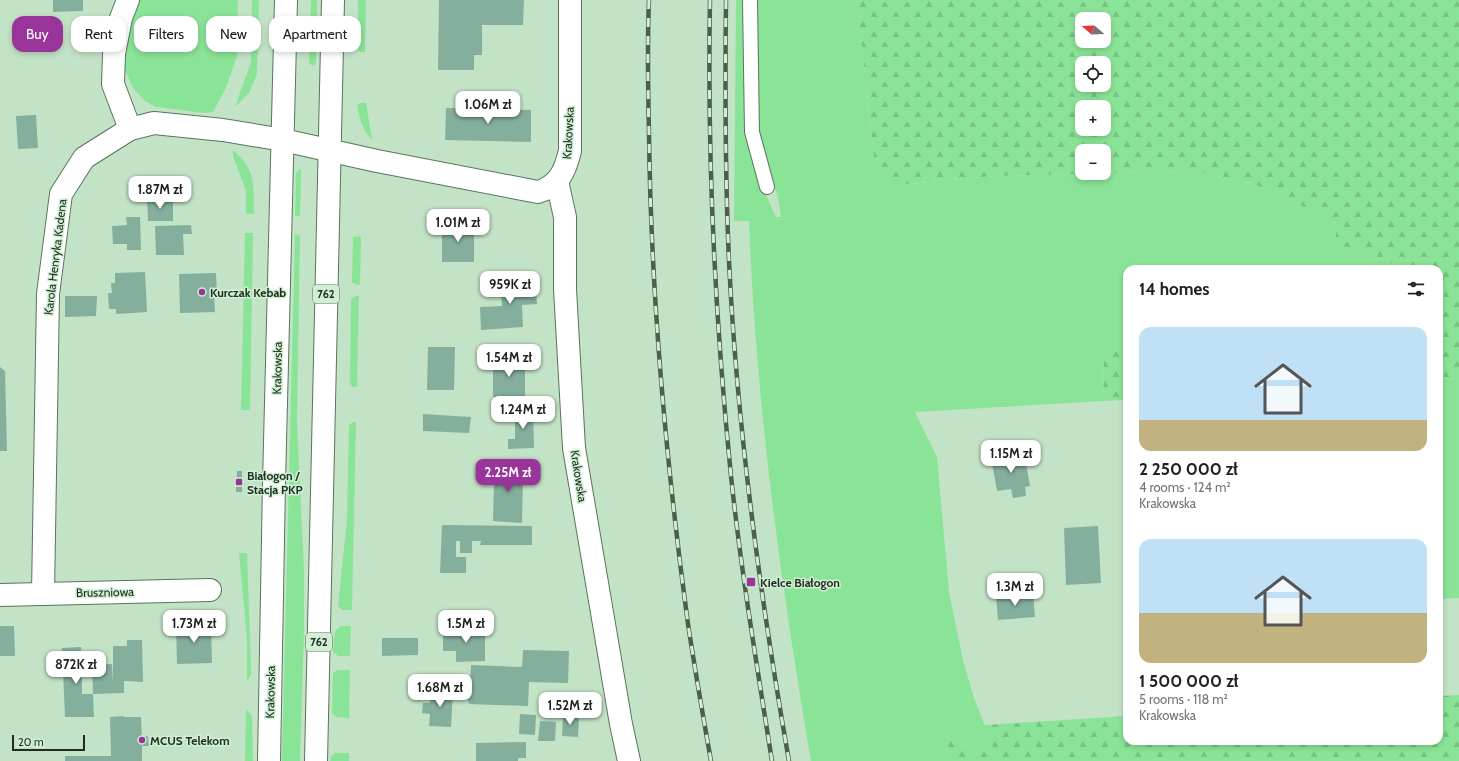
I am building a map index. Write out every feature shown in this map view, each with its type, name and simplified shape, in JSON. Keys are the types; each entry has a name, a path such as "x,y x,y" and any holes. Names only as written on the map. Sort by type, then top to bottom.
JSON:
{"street":[{"path":"128,0 121,18 114,54 114,84 130,128"},
{"name":"Krakowska","path":"269,761 274,483 286,0"},
{"name":"762","path":"316,761 333,0"},
{"name":"Krakowska","path":"570,0 570,151 566,165 557,181 565,216 565,289 574,448 621,724 629,761"},
{"name":"Karola Henryka Kadena","path":"43,594 48,294 61,194 84,158 130,128 154,123 223,130 283,140 329,149 377,161 538,192 548,189 557,181"},
{"name":"Bruszniowa","path":"0,594 210,590"}],"lane":[{"path":"750,0 752,132 767,187"}],"green space":[{"path":"136,0 238,0 238,16 206,16 206,52 237,52 226,88 213,112 203,113 156,107 145,101 133,88 126,72 122,54 123,52 126,52 126,39"},
{"path":"252,0 259,0 259,16 252,16"},
{"path":"311,0 317,0 317,16 310,16"},
{"path":"358,0 366,0 365,52 361,52 361,16 358,16"},
{"path":"736,0 746,0 748,133 765,193 776,217 781,217 778,198 758,128 755,0 857,0 875,166 888,186 993,176 1075,174 1075,180 1111,180 1111,173 1193,171 1252,183 1323,216 1336,224 1337,244 1397,265 1123,265 1123,345 1104,359 1103,401 915,412 937,457 949,592 963,660 974,698 996,755 947,739 946,761 811,761 794,660 767,456 752,288 749,221 734,221"},
{"path":"857,0 1459,0 1459,379 1443,377 1443,265 1397,265 1336,244 1336,224 1323,216 1252,183 1193,171 1111,173 1111,144 1075,144 1075,174 993,176 888,186 875,166"},
{"path":"251,52 258,52 257,74 249,93 235,107 251,62"},
{"path":"309,52 316,52 315,65 313,66 309,62"},
{"path":"360,103 366,103 372,140 366,133 360,119 357,105"},
{"path":"233,150 241,157 250,171 254,195 254,214 246,214 246,191 233,156"},
{"path":"299,169 301,170 300,216 295,216 296,173"},
{"path":"245,233 253,233 250,410 241,410"},
{"path":"295,234 300,235 297,422 304,572 304,629 300,761 282,761"},
{"path":"361,236 360,285 352,282 353,237"},
{"path":"359,296 357,387 353,387 350,384 351,299"},
{"path":"1123,345 1123,400 1103,401 1104,359"},
{"path":"1443,377 1459,379 1459,598 1443,599"},
{"path":"356,422 352,610 342,610 338,606 347,519 349,425"},
{"path":"239,553 247,553 251,674 247,682 247,639"},
{"path":"341,626 351,626 350,656 338,656 333,652 335,631"},
{"path":"338,670 350,670 349,718 336,717 332,713 333,673"},
{"path":"1459,695 1459,761 946,761 947,739 996,755 984,725 1123,716 1123,745 1443,745 1443,696"},
{"path":"246,709 252,716 253,761 245,761"},
{"path":"335,753 349,753 349,761 330,761 331,756"}],"building":[{"path":"53,0 83,0 83,11 53,12"},
{"path":"439,0 524,0 523,25 482,25 482,55 474,55 474,70 438,70"},
{"path":"446,108 531,110 531,142 445,140"},
{"path":"36,115 38,148 18,149 16,116"},
{"path":"147,199 173,199 173,221 148,221"},
{"path":"126,217 140,217 141,250 127,250 127,244 113,244 112,226 127,225"},
{"path":"474,223 474,262 442,262 442,225"},
{"path":"191,225 192,234 183,234 184,255 156,255 155,226"},
{"path":"145,272 147,312 116,314 116,309 109,309 108,293 112,293 111,283 115,283 115,273"},
{"path":"216,273 217,293 214,293 215,312 180,313 179,274"},
{"path":"535,279 537,304 522,305 523,327 481,330 480,307 502,306 500,281"},
{"path":"65,296 97,296 96,316 65,317"},
{"path":"428,347 455,347 454,390 427,390"},
{"path":"507,358 525,358 525,398 493,397 493,360 507,360"},
{"path":"0,367 5,371 7,451 0,451"},
{"path":"515,408 533,408 534,448 508,449 508,439 515,439"},
{"path":"423,414 471,417 469,433 423,431"},
{"path":"1024,452 1030,486 1025,487 1026,496 1013,498 1011,489 997,491 991,457"},
{"path":"488,468 529,468 529,478 523,479 522,523 493,521 494,478 488,478"},
{"path":"237,471 242,471 242,492 236,492"},
{"path":"442,525 532,526 532,545 480,545 481,541 472,541 472,553 460,553 460,541 456,541 456,557 466,557 466,573 440,573"},
{"path":"1098,526 1101,583 1066,585 1064,528"},
{"path":"1033,594 1035,617 998,620 996,596"},
{"path":"211,624 212,663 177,664 176,625"},
{"path":"0,626 14,626 15,656 0,656"},
{"path":"485,628 485,661 456,662 456,651 443,651 443,629"},
{"path":"382,638 418,638 418,655 382,656"},
{"path":"127,640 142,640 143,682 124,681 124,693 93,694 92,665 112,664 113,682 113,646 127,646"},
{"path":"81,647 82,663 90,663 90,670 82,670 82,694 93,694 94,717 65,717 62,648"},
{"path":"523,650 569,651 568,683 529,682 528,706 469,704 468,700 460,700 462,680 470,680 471,665 522,667"},
{"path":"431,690 453,691 451,727 429,726 430,714 422,713 423,703 430,703"},
{"path":"520,714 536,715 535,735 519,734"},
{"path":"563,716 579,717 578,737 562,736"},
{"path":"110,717 141,717 142,737 148,736 149,746 142,746 142,761 65,761 65,756 111,756"},
{"path":"540,721 556,722 555,741 538,741"},
{"path":"526,742 526,758 518,758 518,761 476,761 476,743"}],"railway":[{"path":"649,0 648,67 650,196 656,319 680,563 688,624 711,761"},
{"path":"710,0 709,60 713,238 725,417 740,547 772,761"},
{"path":"726,0 725,65 729,261 738,387 759,575 789,761"}],"place":[{"name":"Kurczak Kebab","path":"202,292"},
{"name":"Białogon / Stacja PKP","path":"239,482"},
{"name":"Kielce Białogon","path":"751,582"},
{"name":"MCUS Telekom","path":"142,740"}]}
